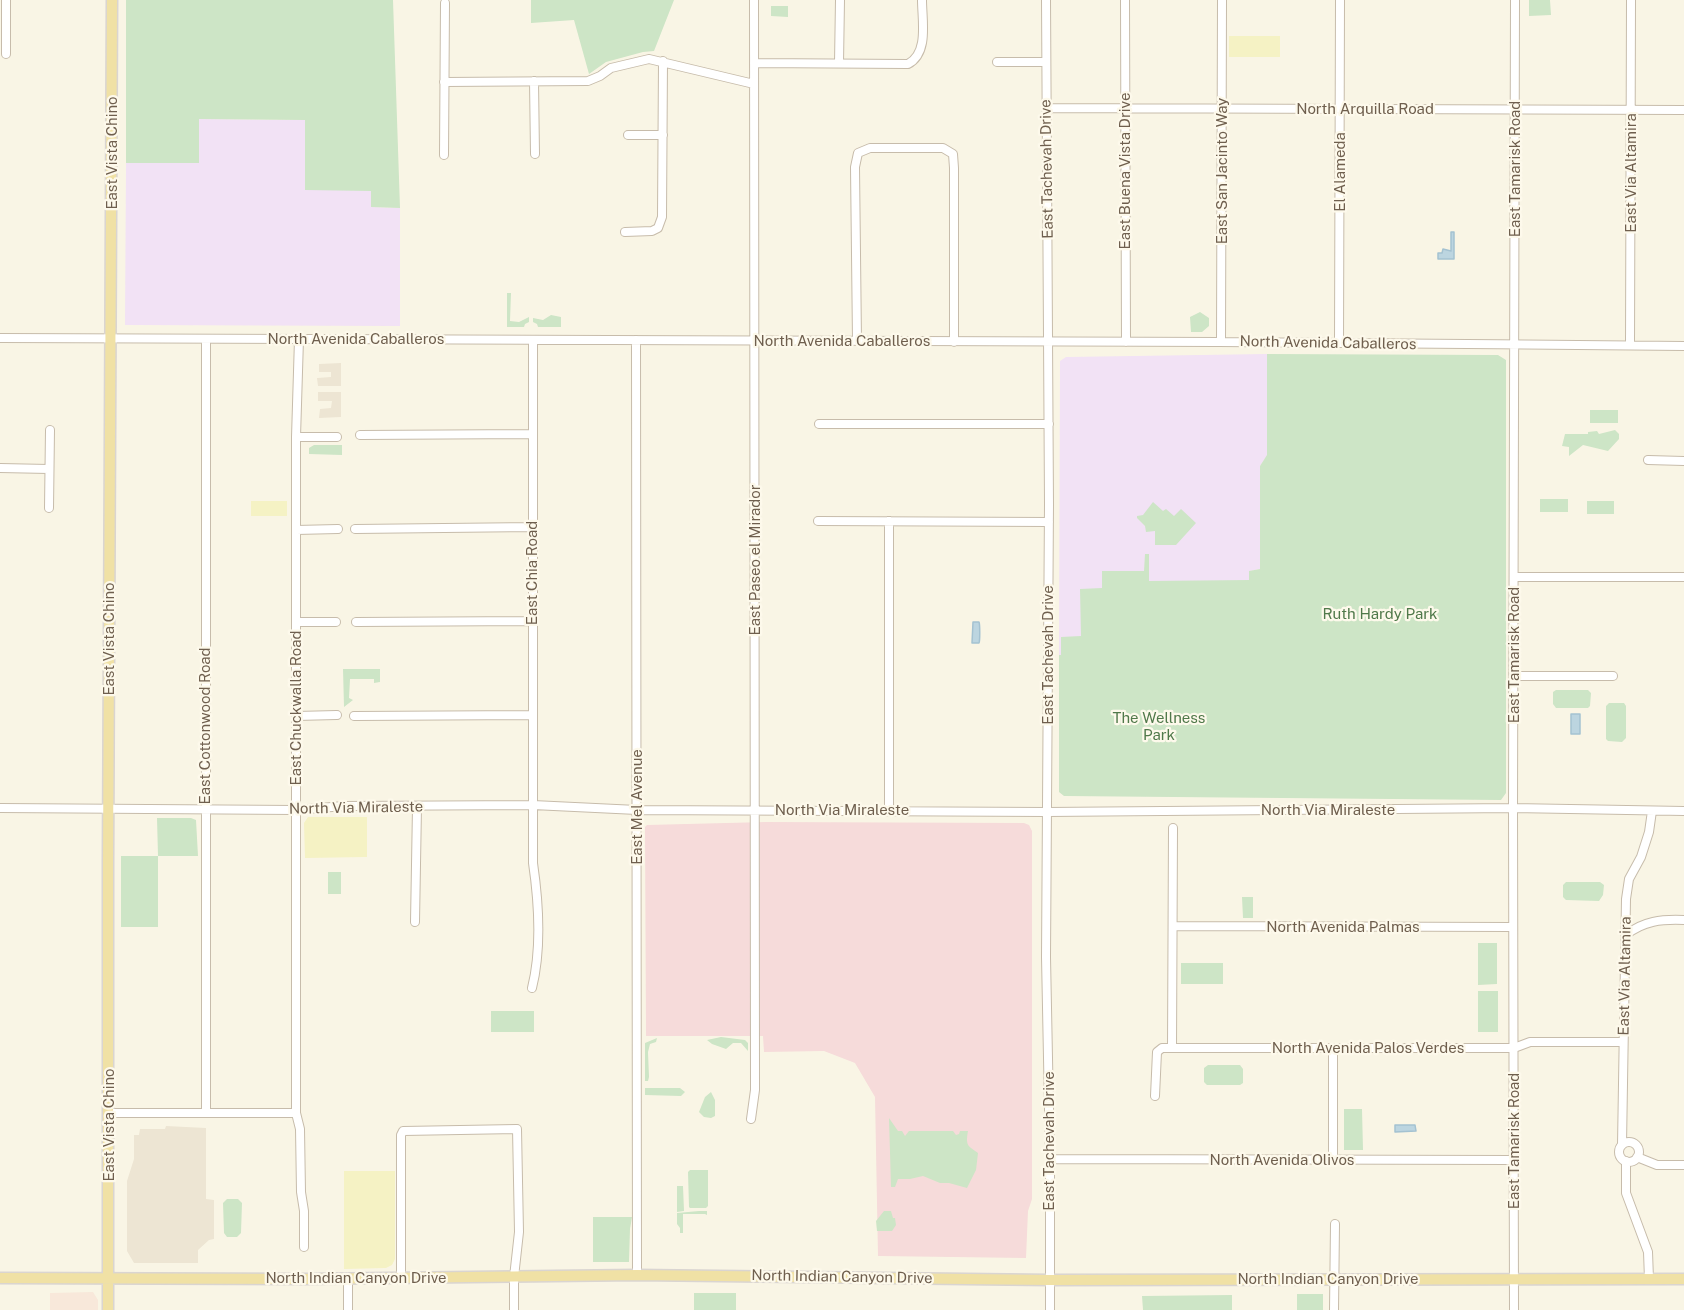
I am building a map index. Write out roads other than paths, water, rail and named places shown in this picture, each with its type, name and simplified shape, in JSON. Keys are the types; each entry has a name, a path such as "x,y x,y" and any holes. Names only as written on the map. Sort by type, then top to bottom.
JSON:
{"main road":[{"name":"East Vista Chino","path":"108,1310 112,0"},
{"name":"North Indian Canyon Drive","path":"0,1278 637,1275 1050,1280 1684,1279"}],"street":[{"path":"6,0 6,54"},
{"name":"East Paseo el Mirador","path":"751,1119 755,1090 754,0"},
{"path":"839,63 840,0"},
{"path":"754,63 908,64 915,61 922,45 922,0"},
{"name":"East Tachevah Drive","path":"1046,0 1050,522 1046,1012 1050,1159 1050,1310"},
{"name":"East Buena Vista Drive","path":"1125,0 1126,342"},
{"name":"East San Jacinto Way","path":"1221,342 1222,0"},
{"name":"El Alameda","path":"1339,343 1340,0"},
{"name":"East Tamarisk Road","path":"1514,1310 1515,0"},
{"name":"East Via Altamira","path":"1630,345 1631,0"},
{"path":"444,155 445,3"},
{"path":"444,82 588,81 611,68 649,59 754,84"},
{"path":"625,232 652,231 658,228 662,217 663,61"},
{"path":"997,62 1046,62"},
{"path":"534,81 535,154"},
{"name":"North Arquilla Road","path":"1046,108 1684,110"},
{"path":"628,135 663,135"},
{"path":"857,341 855,167 858,153 870,148 943,148 953,154 954,168 954,342"},
{"name":"North Avenida Caballeros","path":"0,338 1221,342 1684,346"},
{"name":"East Cottonwood Road","path":"206,339 204,810 206,1113"},
{"name":"East Chuckwalla Road","path":"299,339 296,437 296,1113 300,1129 304,1247"},
{"name":"East Chia Road","path":"532,988 537,966 538,918 538,894 533,863 533,340"},
{"name":"East Mel Avenue","path":"636,340 637,1275"},
{"path":"819,424 1049,424"},
{"path":"49,508 50,430"},
{"path":"360,435 532,434"},
{"path":"296,437 337,437"},
{"path":"1648,460 1684,460"},
{"path":"0,468 49,469"},
{"path":"818,520 1050,522"},
{"path":"888,521 889,810"},
{"path":"355,529 533,527"},
{"path":"296,530 338,529"},
{"path":"1514,577 1684,577"},
{"path":"356,622 532,621"},
{"path":"296,622 336,622"},
{"path":"1514,676 1613,676"},
{"path":"296,716 338,715"},
{"path":"354,716 532,715"},
{"name":"North Via Miraleste","path":"0,808 296,810 344,806 533,806 637,810 1047,812 1513,808 1684,811"},
{"path":"415,922 417,807"},
{"name":"East Via Altamira","path":"1649,1279 1648,1252 1626,1193 1626,1161 1619,1155 1622,1145 1629,879 1641,857 1649,832 1652,811"},
{"path":"1155,1096 1157,1052 1162,1048 1172,1048 1173,828"},
{"path":"1626,935 1636,927 1653,921 1684,920"},
{"name":"North Avenida Palmas","path":"1173,926 1513,927"},
{"name":"North Avenida Palos Verdes","path":"1172,1048 1514,1048 1530,1042 1623,1042"},
{"path":"1333,1048 1333,1160"},
{"path":"108,1113 296,1113"},
{"path":"401,1277 401,1135 403,1131 517,1129 519,1232 514,1277 514,1310"},
{"path":"1622,1145 1630,1142 1639,1150 1638,1157 1632,1161 1626,1161"},
{"path":"1638,1157 1658,1165 1684,1166"},
{"name":"North Avenida Olivos","path":"1050,1159 1513,1160"},
{"path":"1334,1310 1335,1224"},
{"path":"348,1278 348,1310"}],"water":[{"path":"1451,232 1454,232 1454,259 1438,259 1438,253 1442,253 1443,249 1451,251"},
{"path":"973,622 979,622 979,643 972,643"},
{"path":"1571,714 1580,714 1580,734 1571,734"},
{"path":"1395,1125 1415,1125 1416,1131 1395,1132"}],"park label":[{"name":"Ruth Hardy Park","path":"1380,614"},
{"name":"The Wellness Park","path":"1159,726"}]}
